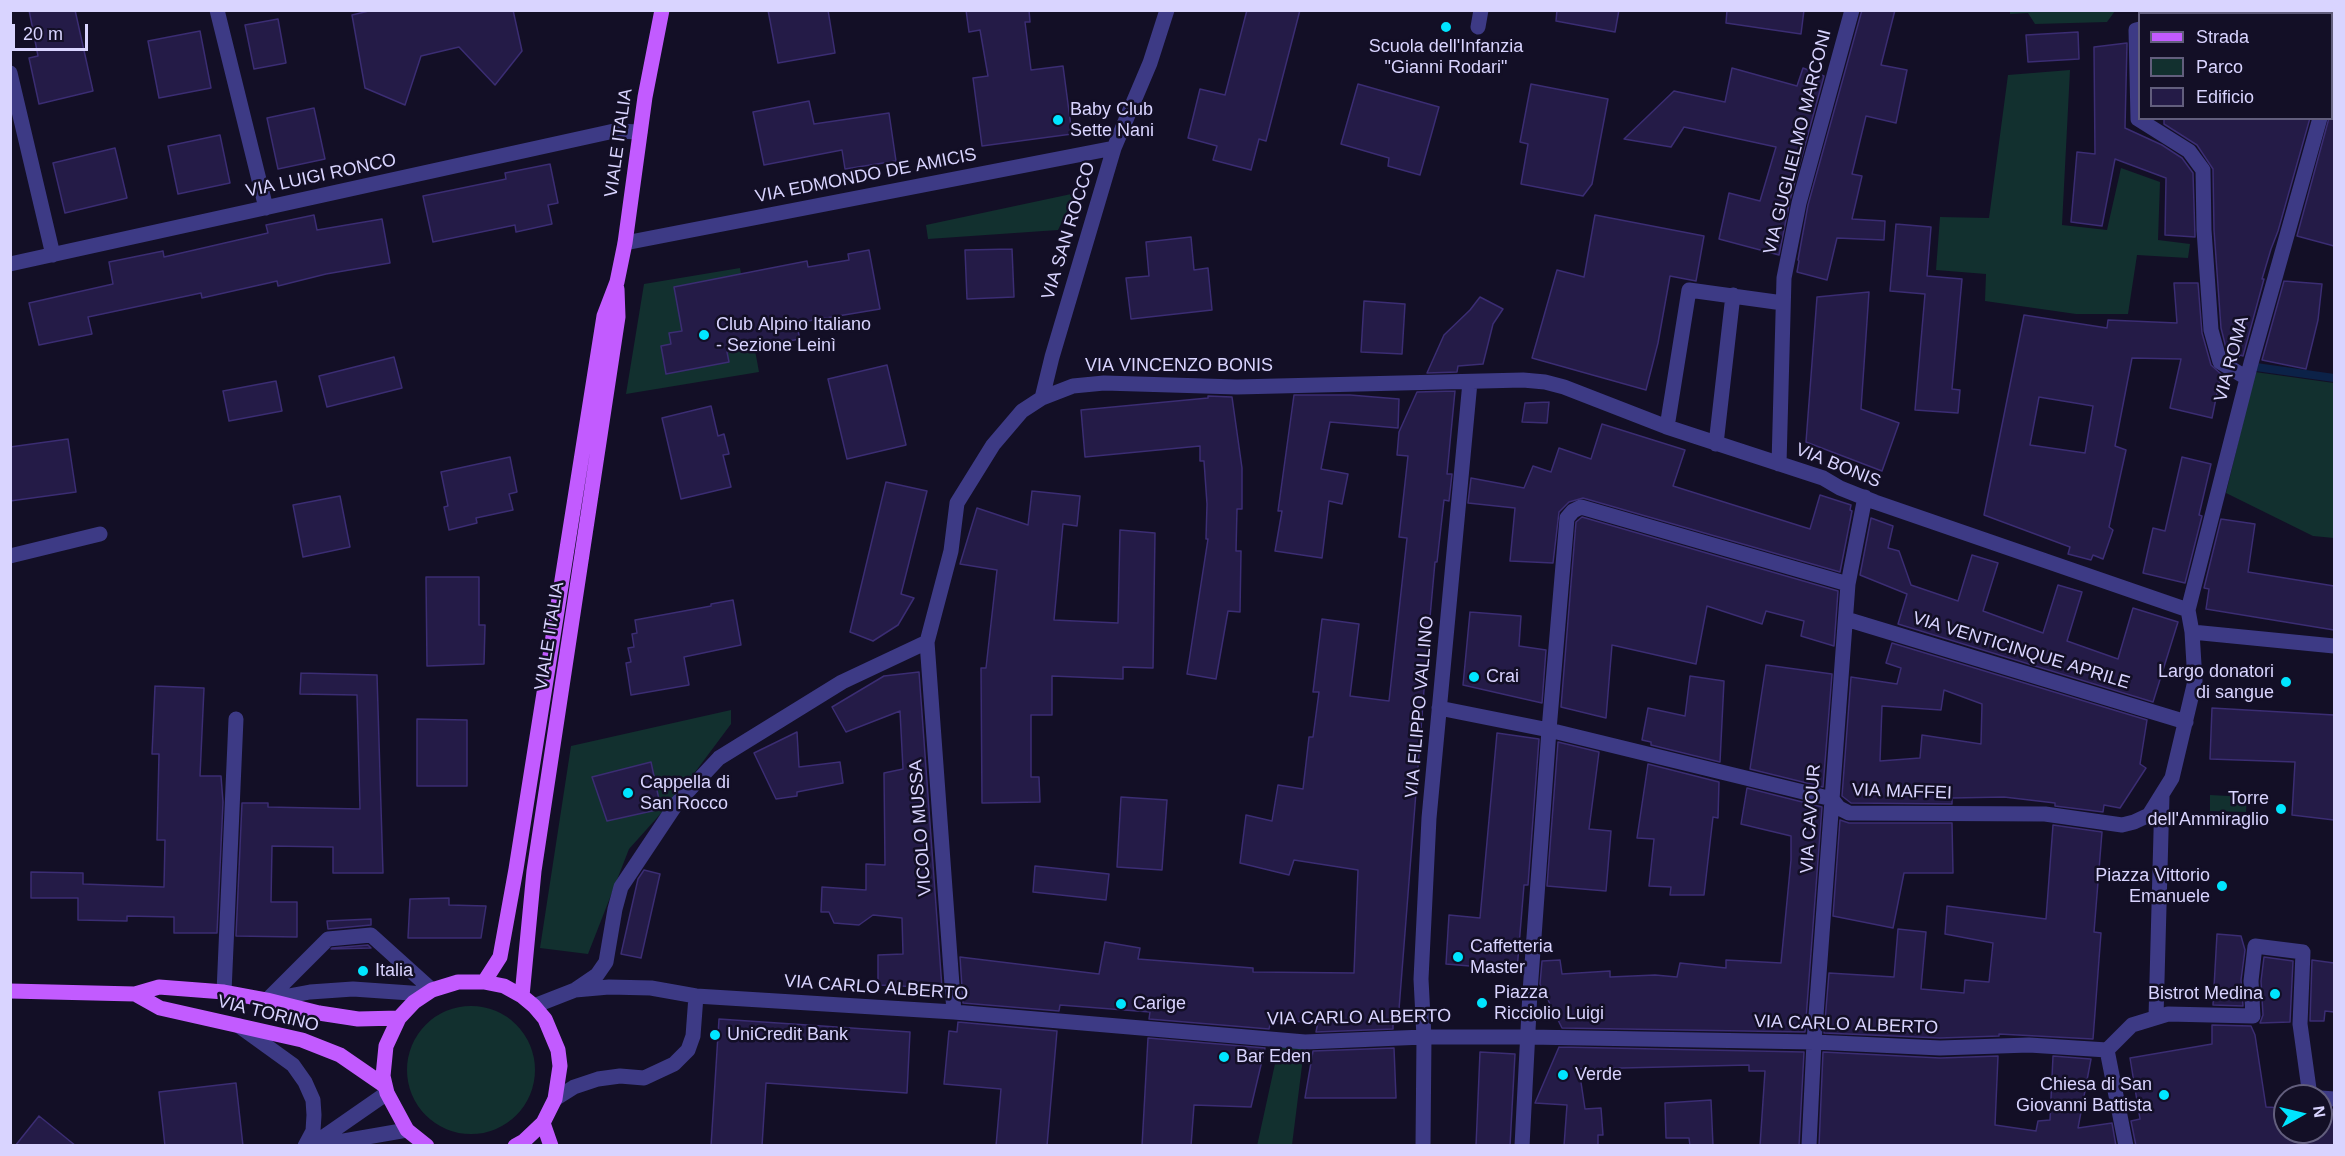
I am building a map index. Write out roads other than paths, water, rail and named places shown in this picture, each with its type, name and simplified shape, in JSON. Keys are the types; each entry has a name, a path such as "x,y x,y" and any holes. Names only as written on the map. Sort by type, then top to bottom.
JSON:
{"main road":[{"name":"VIALE ITALIA","path":"484,982 500,957 604,316 616,282 625,243 640,132 662,10"},
{"name":"VIALE ITALIA","path":"522,996 534,871 618,317 616,282"},
{"path":"427,1146 407,1130 386,1089 383,1076 387,1046 399,1018 414,1002 428,992 458,982 484,982 504,987 522,996 534,1006 553,1034 558,1050 560,1075 555,1099 543,1122 524,1141 515,1146"},
{"name":"VIA TORINO","path":"10,991 135,994 159,987 224,992 319,1013 358,1019 399,1018"},
{"name":"VIA TORINO","path":"135,994 160,1008 302,1040 340,1055 386,1089"},
{"path":"543,1122 551,1146"}],"street":[{"path":"217,10 266,208"},
{"name":"VIA SAN ROCCO","path":"1042,398 1114,148 1150,63 1167,10"},
{"path":"1478,27 1481,10"},
{"name":"VIA GUGLIELMO MARCONI","path":"1779,464 1784,278 1798,203 1851,10"},
{"path":"2138,29 2136,30 2138,118"},
{"path":"10,73 53,255"},
{"path":"2141,120 2189,152 2203,170 2204,230 2211,330 2220,362 2247,378"},
{"name":"VIA ROMA","path":"2188,610 2247,378 2319,120"},
{"name":"VIA LUIGI RONCO","path":"10,264 614,131 640,132"},
{"name":"VIA EDMONDO DE AMICIS","path":"625,243 1114,148"},
{"path":"1667,427 1689,290 1783,303"},
{"path":"1716,444 1733,295"},
{"name":"VIA BONIS","path":"1470,382 1523,380 1564,387 1667,427 1823,478 1840,488 1864,497 2188,610"},
{"name":"VIA VINCENZO BONIS","path":"927,642 951,551 957,503 993,444 1022,411 1042,398 1073,386 1104,383 1237,387 1470,382"},
{"name":"VIA FILIPPO VALLINO","path":"1423,1146 1424,1037 1421,979 1429,818 1470,382"},
{"name":"VIA CAVOUR","path":"1809,1146 1814,1042 1848,584 1864,497"},
{"path":"1522,1146 1530,992 1567,518 1581,507 1848,584"},
{"path":"10,556 100,534"},
{"path":"2188,610 2192,632 2334,646"},
{"name":"VIA VENTICINQUE APRILE","path":"1846,619 2186,722"},
{"name":"VIA MAFFEI","path":"1439,708 1549,730 1832,799 1839,808 1849,813 2045,814 2121,825 2149,815 2172,778 2195,681 2192,632"},
{"path":"575,990 597,975 606,962 621,887 677,803 718,758 842,682 927,642"},
{"name":"VICOLO MUSSA","path":"927,642 954,1012"},
{"path":"224,992 236,719"},
{"path":"2156,1017 2162,796"},
{"path":"267,1000 328,939 371,935 428,992"},
{"path":"2126,1146 2107,1050 2132,1025 2168,1014 2253,1016 2251,981 2255,946 2303,952 2300,1024 2308,1084"},
{"name":"VIA CARLO ALBERTO","path":"534,1006 575,990 609,987 651,988 696,996 954,1012 1305,1042 1424,1037 1529,1037 1814,1042 1940,1048 2029,1045 2107,1050"},
{"path":"267,1000 310,992 352,989 428,992"},
{"path":"555,1099 574,1088 598,1079 620,1076 644,1078 674,1064 688,1050 693,1036 696,996"},
{"path":"237,1025 293,1065 305,1082 313,1100 314,1115 313,1131 305,1146"},
{"path":"314,1146 386,1089"},
{"path":"314,1146 407,1130"}],"waterway":[{"path":"2256,367 2334,378"}],"place":[{"name":"Scuola dell'Infanzia \"Gianni Rodari\"","path":"1446,27"},
{"name":"Baby Club Sette Nani","path":"1058,120"},
{"name":"Club Alpino Italiano - Sezione Leinì","path":"704,335"},
{"name":"Crai","path":"1474,677"},
{"name":"Largo donatori di sangue","path":"2286,682"},
{"name":"Cappella di San Rocco","path":"628,793"},
{"name":"Torre dell'Ammiraglio","path":"2281,809"},
{"name":"Piazza Vittorio Emanuele","path":"2222,886"},
{"name":"Caffetteria Master","path":"1458,957"},
{"name":"Italia","path":"363,971"},
{"name":"Bistrot Medina","path":"2275,994"},
{"name":"Piazza Ricciolio Luigi","path":"1482,1003"},
{"name":"Carige","path":"1121,1004"},
{"name":"UniCredit Bank","path":"715,1035"},
{"name":"Bar Eden","path":"1224,1057"},
{"name":"Verde","path":"1563,1075"},
{"name":"Chiesa di San Giovanni Battista","path":"2164,1095"}]}
